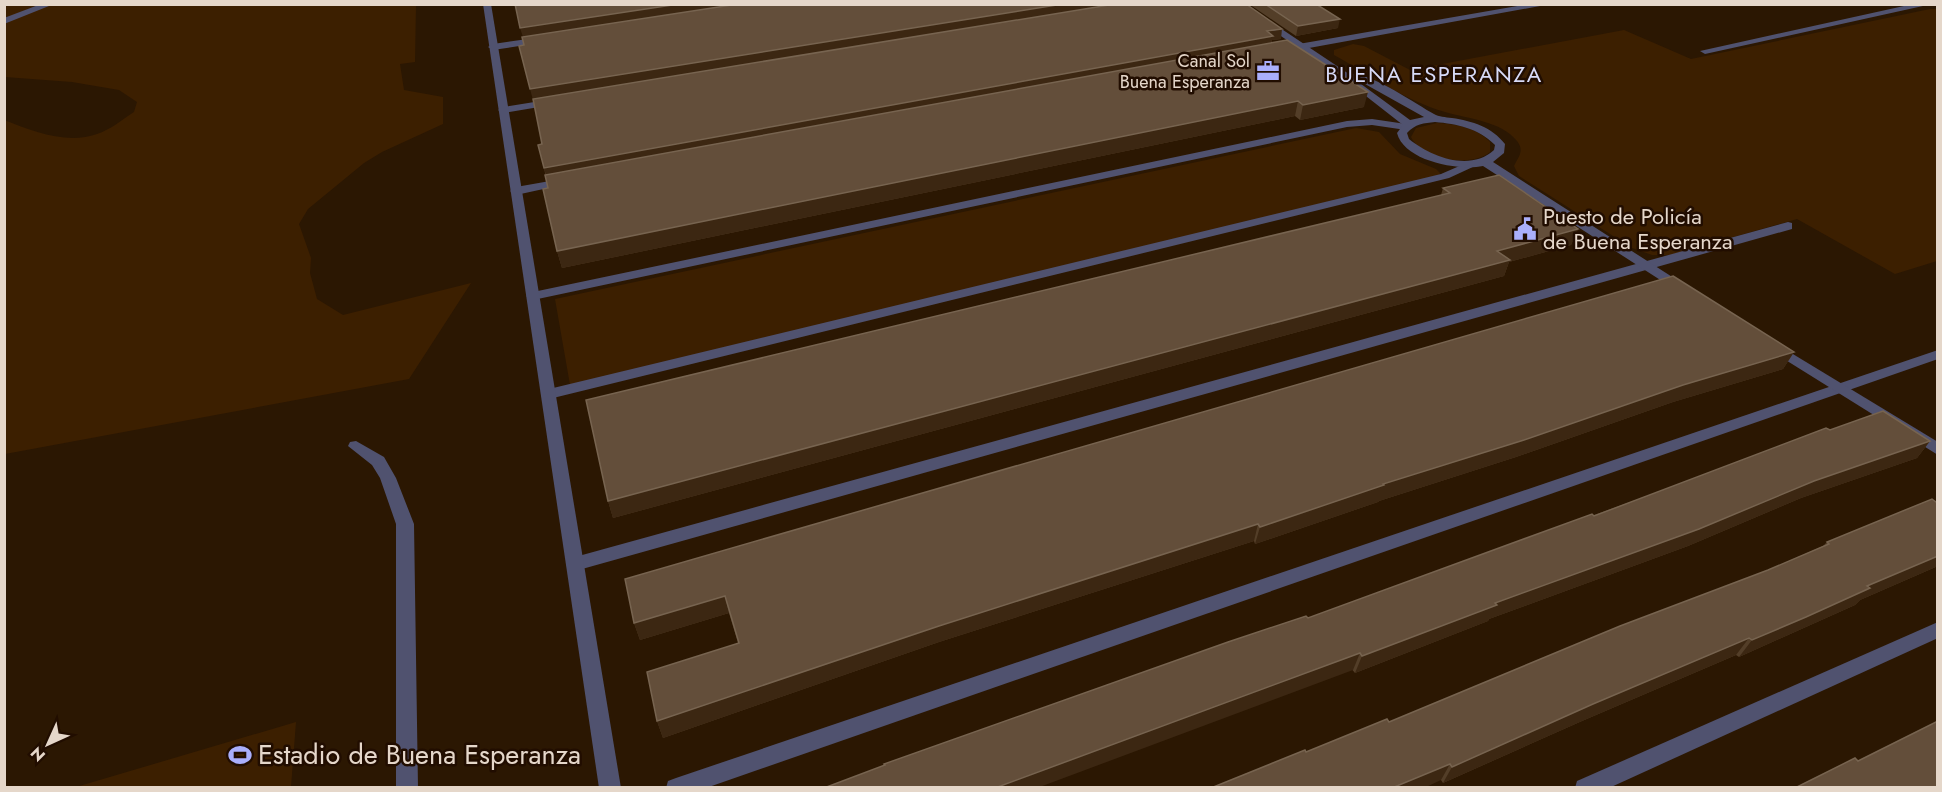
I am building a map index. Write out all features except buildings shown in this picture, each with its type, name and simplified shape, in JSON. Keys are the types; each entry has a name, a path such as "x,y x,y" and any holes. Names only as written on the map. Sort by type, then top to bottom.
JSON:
{"street":[{"path":"4,21 50,4"},
{"path":"487,4 610,788"},
{"path":"1237,4 1342,73 1408,126"},
{"path":"1281,50 1547,4"},
{"path":"1705,51 1928,4"},
{"path":"494,47 552,39"},
{"path":"549,394 1434,179 1496,158 1500,151 1500,144 1494,136 1468,124 1435,119 1369,82 1342,73"},
{"path":"503,110 562,100"},
{"path":"533,296 1347,124 1372,122 1408,126 1435,119"},
{"path":"1408,126 1402,133 1404,140 1417,151 1438,159 1478,163 1698,298"},
{"path":"516,190 574,180"},
{"path":"575,564 1788,226"},
{"path":"1758,336 1938,450"},
{"path":"676,788 1938,354"},
{"path":"356,446 378,461 405,524 407,788"},
{"path":"1585,788 1938,629"}],"shaded area":[{"path":"5,5 416,5 415,62 400,64 404,90 443,97 443,124 382,152 364,163 308,209 299,224 311,258 310,273 317,299 343,315 471,283 409,379 5,454 4,120 50,135 86,137 102,132 121,121 134,112 137,102 119,90 72,82 5,77"},
{"path":"1937,9 1937,261 1895,274 1797,219 1670,255 1652,255 1632,248 1519,176 1514,166 1520,154 1520,148 1510,134 1494,125 1445,112 1416,101 1334,55 1334,50 1353,44 1364,46 1410,70 1624,30 1691,59"},
{"path":"1437,123 1459,126 1479,133 1490,142 1490,152 1471,160 1460,160 1436,156 1425,151 1411,137 1416,128"},
{"path":"1356,128 1379,132 1400,154 1436,169 1440,173 1439,177 570,385 555,299"},
{"name":"Estadio de Buena Esperanza","path":"296,722 291,787 76,787"}],"place":[{"name":"Canal Sol Buena Esperanza","path":"1268,71"},
{"name":"Puesto de Policía de Buena Esperanza","path":"1525,229"},
{"name":"Estadio de Buena Esperanza","path":"240,755"}],"district":[{"name":"BUENA ESPERANZA","path":"1434,74"}]}
